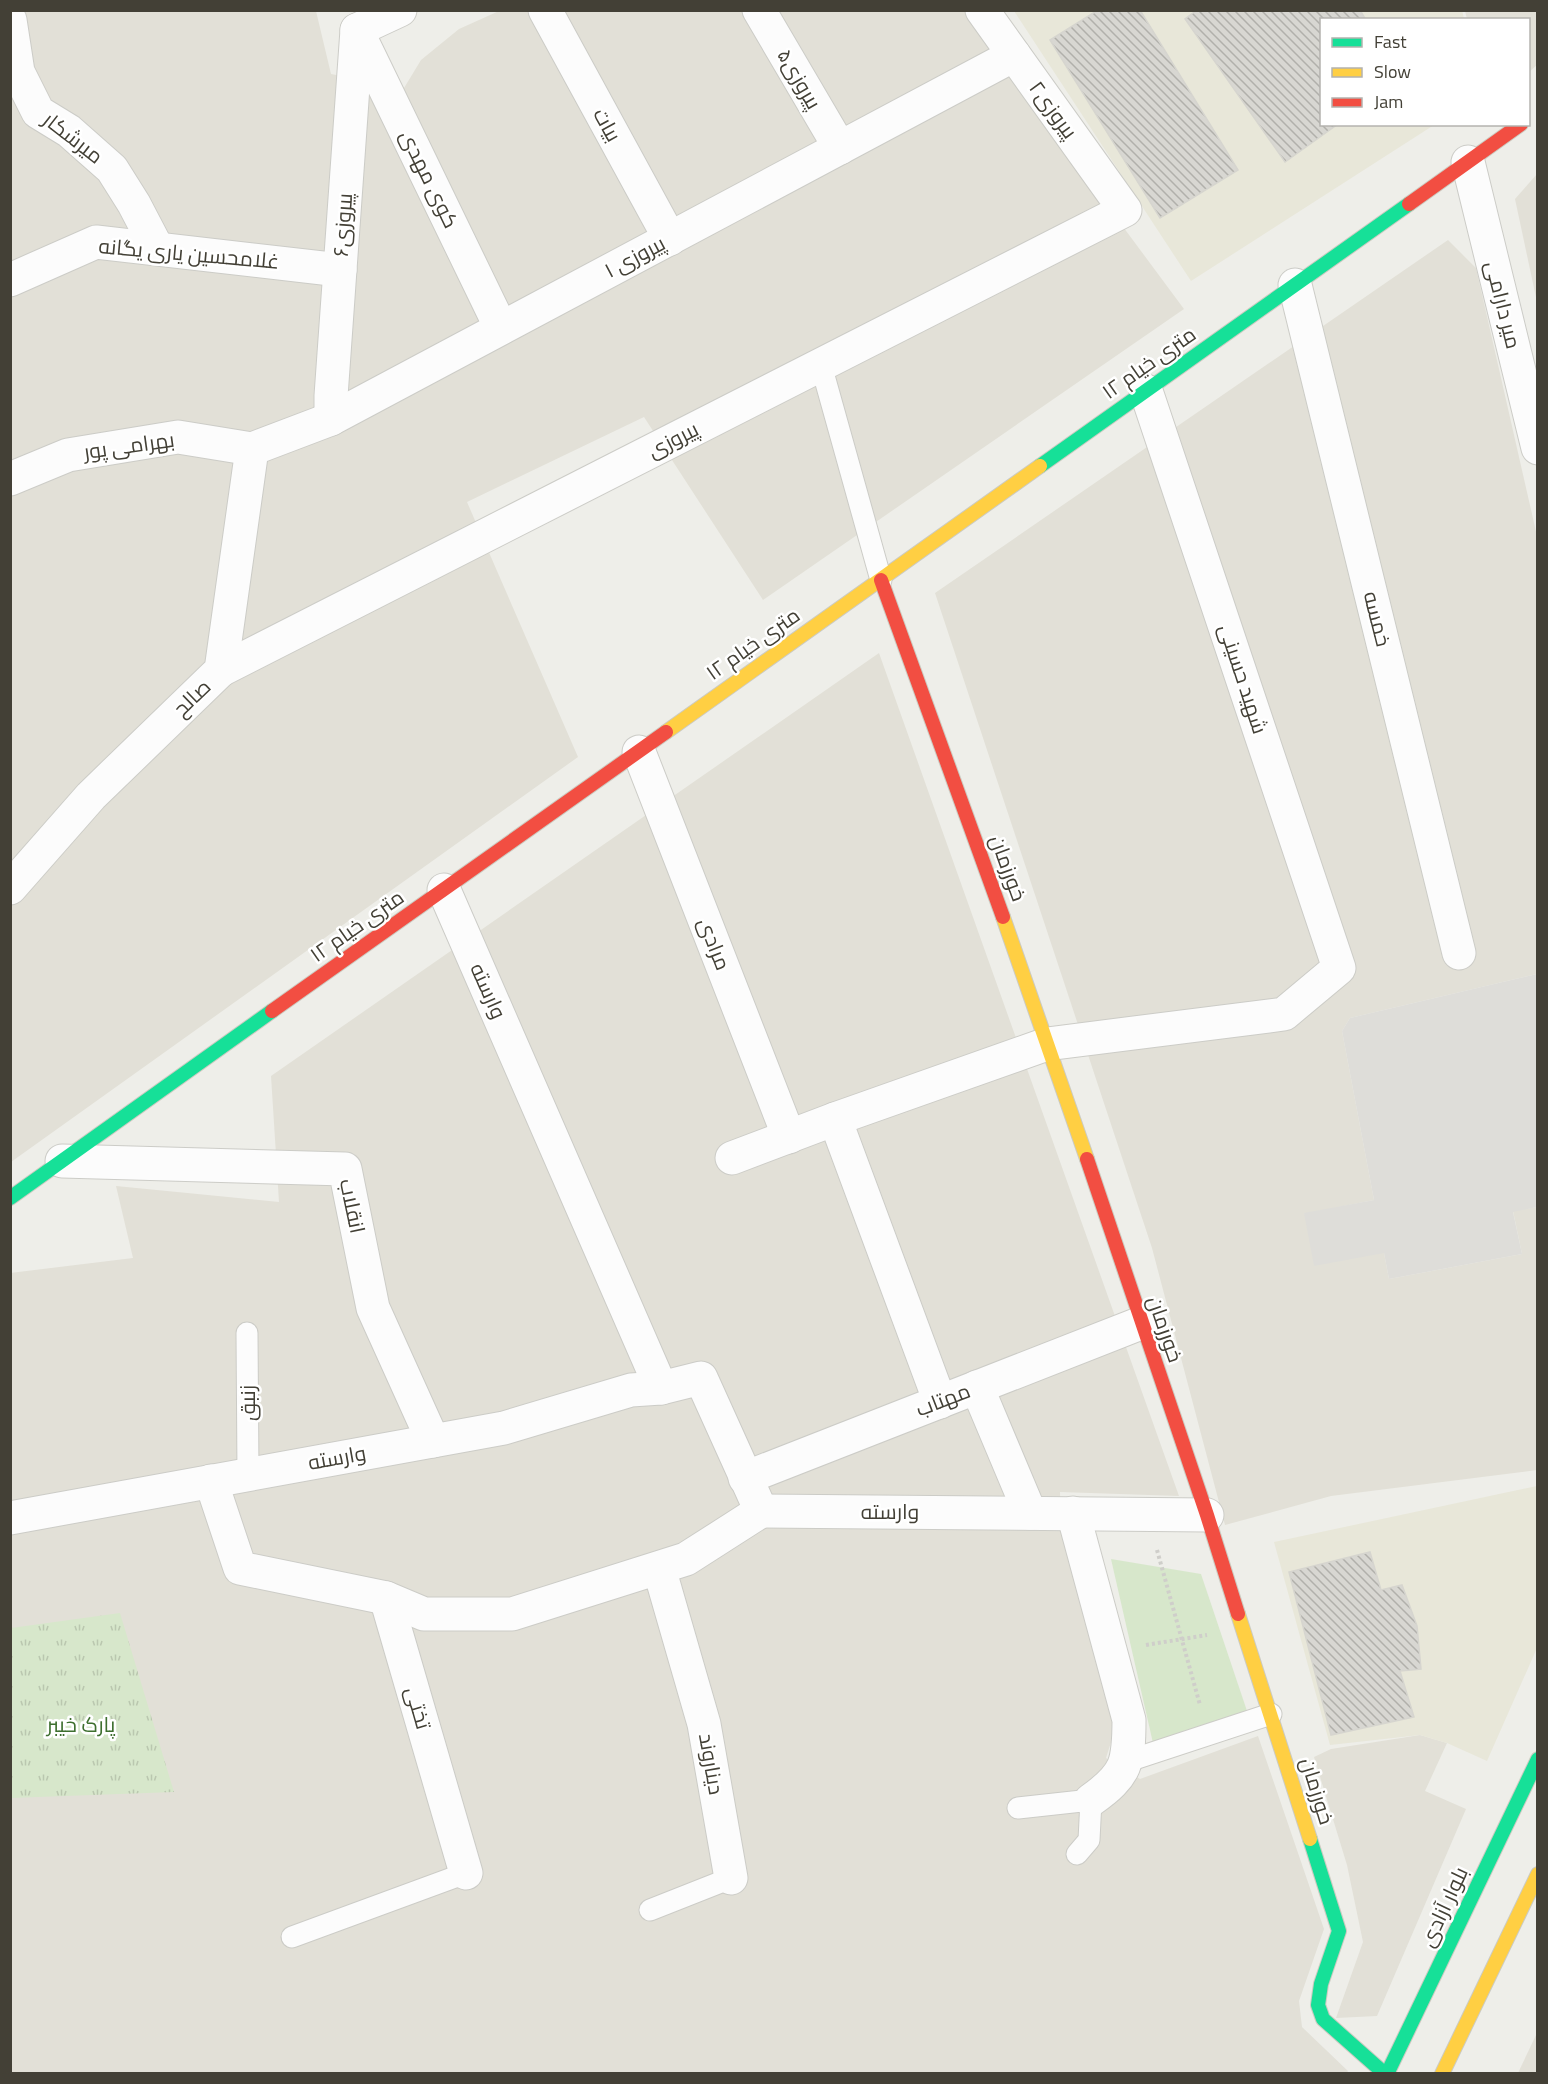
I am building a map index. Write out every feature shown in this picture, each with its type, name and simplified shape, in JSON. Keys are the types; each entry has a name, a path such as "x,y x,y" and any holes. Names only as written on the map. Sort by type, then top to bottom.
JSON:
{"street":[{"path":"354,20 400,10"},
{"name":"بیات","path":"545,10 670,239"},
{"name":"پیروزی۵","path":"759,10 840,148"},
{"name":"پیروزی۲","path":"982,10 1125,210"},
{"name":"میرشکار","path":"10,20 18,72 38,112 69,131 112,169 157,248"},
{"name":"پیروزی۶","path":"331,419 354,20"},
{"name":"کوی مهدی","path":"354,20 501,328"},
{"name":"پیروزی ۱","path":"252,449 331,419 1014,55"},
{"name":"۱۲ متری خیام","path":"10,1198 1518,126"},
{"name":"میر دارامی","path":"1468,162 1538,448"},
{"name":"پیروزی","path":"221,670 1125,210"},
{"name":"غلامحسین یاری یگانه","path":"10,280 96,242 340,270"},
{"name":"خمسه","path":"1295,285 1459,952"},
{"name":"شهید حسینی","path":"1047,1044 1284,1014 1339,968 1146,391"},
{"name":"بهرامی پور","path":"10,478 68,455 178,437 252,449"},
{"name":"صالح","path":"10,888 91,796 221,670 252,449"},
{"name":"خورزمان","path":"881,580 1031,994 1207,1515 1339,1931 1321,1984 1317,2005 1323,2019 1386,2073"},
{"name":"مرادی","path":"639,752 789,1137"},
{"name":"وارسته","path":"444,890 661,1388"},
{"path":"732,1158 1047,1044"},
{"path":"835,1119 940,1402"},
{"name":"انقلاب","path":"62,1161 345,1169 373,1308 433,1441"},
{"name":"مهتاب","path":"745,1478 1141,1323"},
{"name":"وارسته","path":"10,1518 504,1428 631,1390 661,1388 701,1378 761,1511 1207,1515"},
{"path":"977,1387 1030,1513"},
{"path":"211,1481 240,1568 386,1598 424,1614 512,1614 686,1559 761,1511"},
{"path":"1073,1514 1129,1720 1129,1748 1122,1772 1109,1787 1091,1800"},
{"name":"دیناروند","path":"659,1568 704,1724 731,1878"},
{"name":"تختی","path":"386,1598 466,1873"},
{"name":"بلوار آزادی","path":"1386,2073 1538,1758"},
{"path":"1442,2073 1538,1874"}],"lane":[{"path":"822,364 881,580"},
{"name":"زنبق","path":"248,1333 248,1474"},
{"path":"1125,1762 1271,1714"},
{"path":"1018,1808 1091,1800 1089,1840 1077,1854"},
{"name":"تختی","path":"292,1936 466,1873"},
{"name":"دیناروند","path":"650,1910 731,1878"}],"path":[{"path":"1148,1514 1208,1735"},
{"path":"1110,1651 1243,1628"}],"shaded area":[{"path":"1462,10 1464,18 1320,18 1320,126 1432,126 1191,281 1014,11"},
{"path":"11,11 316,11 331,74 404,88 421,60 459,29 499,11 979,11 969,19 1184,309 763,600 644,417 467,502 578,757 11,1162"},
{"path":"1465,11 1537,11 1537,65 1530,71 1530,18 1467,18"},
{"path":"1537,174 1537,302 1515,199"},
{"path":"1448,240 1476,268 1537,536 1537,974 1350,1018 1342,1031 1374,1200 1304,1214 1384,1253 1389,1279 1522,1254 1513,1211 1537,1207 1537,1470 1331,1496 1225,1525 1152,1248 935,593"},
{"path":"879,653 1179,1496 1060,1492 1061,1532 1118,1720 1106,1758 1140,1779 1258,1736 1324,1929 1299,2001 1302,2027 1348,2071 1346,2074 11,2073 10,1273 133,1258 116,1186 279,1202 271,1076"},
{"path":"1537,974 1537,1207 1513,1212 1522,1254 1389,1279 1384,1253 1314,1266 1304,1213 1374,1200 1342,1031 1350,1018"},
{"path":"1537,1486 1537,1648 1487,1761 1447,1743 1420,1735 1330,1745 1274,1542"},
{"path":"1420,1735 1447,1743 1425,1791 1466,1809 1377,2016 1336,2018 1363,1942 1347,1865 1314,1757 1331,1749"},
{"path":"1537,2033 1537,2073 1518,2073"}],"green space":[{"path":"1111,1559 1201,1574 1248,1714 1153,1743"},
{"name":"پارک خیبر","path":"120,1613 174,1792 11,1798 11,1628"}],"building":[{"path":"1098,10 1140,10 1238,170 1160,218 1050,40"},
{"path":"1197,10 1360,10 1365,18 1320,18 1320,126 1335,126 1285,162 1185,19"},
{"path":"1370,1552 1381,1590 1402,1585 1417,1626 1421,1669 1400,1671 1414,1717 1331,1735 1289,1572"}],"traffic: fast":[{"path":"1040,466 1409,204"},
{"path":"10,1198 272,1011"},
{"path":"1387,2074 1538,1759"},
{"path":"1310,1839 1339,1931 1321,1984 1318,2005 1323,2019 1385,2074"}],"traffic: slow":[{"path":"666,732 1040,466"},
{"path":"1003,917 1087,1159"},
{"path":"1238,1614 1310,1839"},
{"path":"1442,2074 1538,1874"}],"traffic: jam":[{"path":"1409,204 1518,126"},
{"path":"881,580 1003,917"},
{"path":"272,1011 666,732"},
{"path":"1087,1159 1238,1614"}]}
